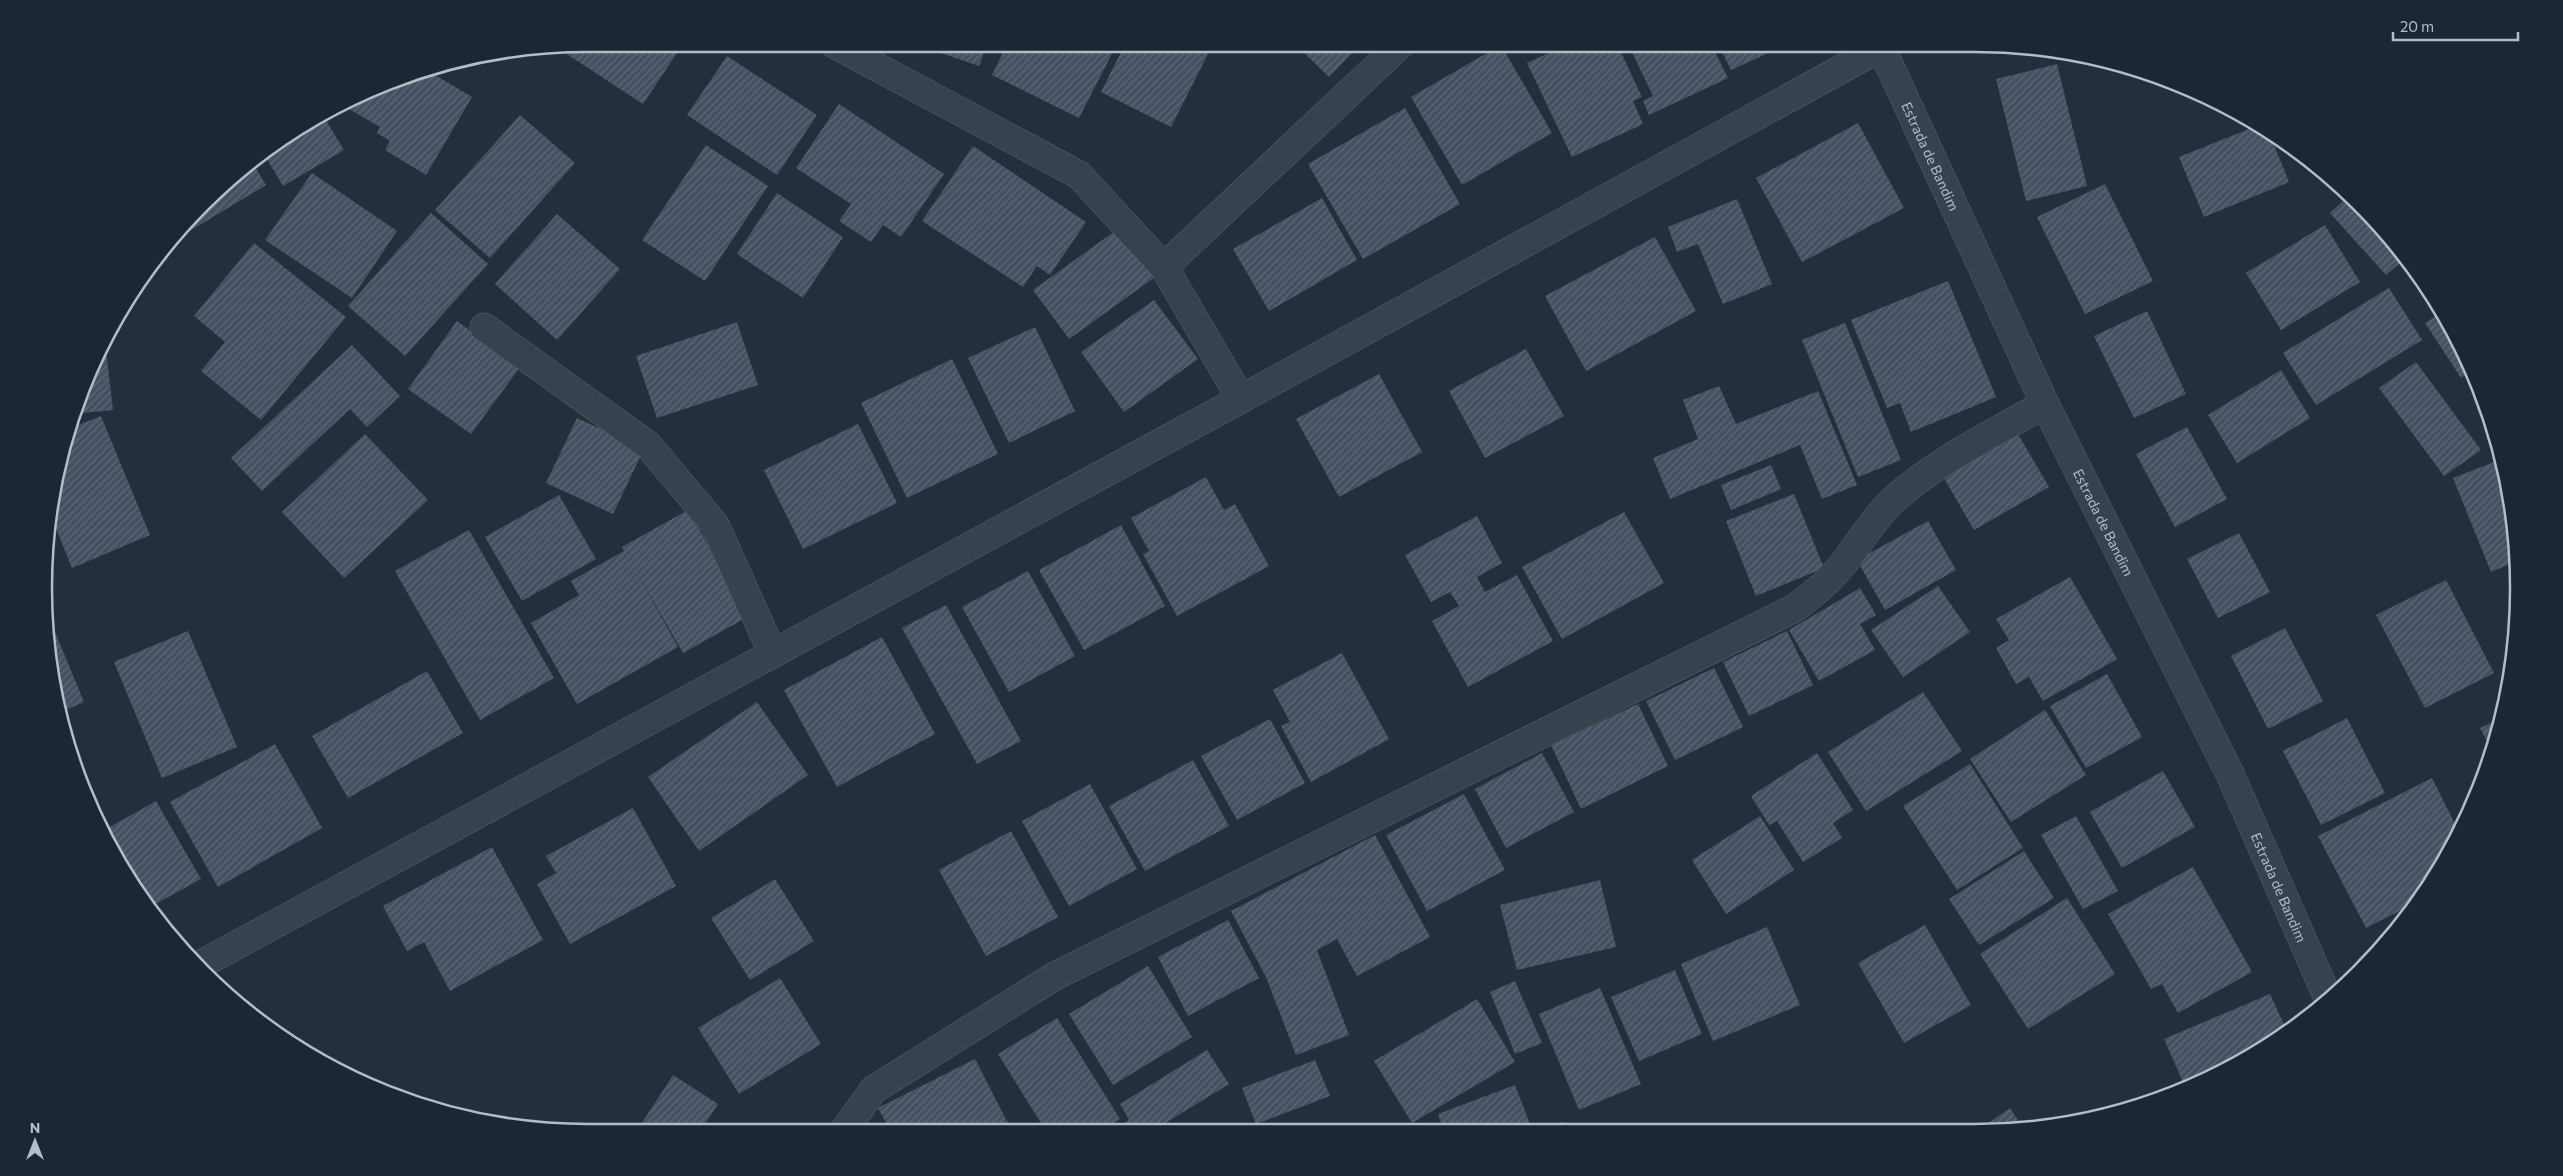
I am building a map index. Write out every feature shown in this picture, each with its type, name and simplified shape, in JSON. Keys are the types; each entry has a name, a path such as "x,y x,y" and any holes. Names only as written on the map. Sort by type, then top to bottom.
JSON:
{"street":[{"path":"849,52 1079,175 1164,267 1241,399"},
{"path":"1164,267 1392,52"},
{"path":"205,962 1241,399 1871,52"},
{"name":"Estrada de Bandim","path":"1887,52 2044,404 2230,774 2326,993"},
{"path":"484,327 648,445 715,526 773,654"},
{"path":"849,1124 873,1090 1055,976 1795,608 1818,591 1846,561 1867,530 1891,503 1938,465 2044,404"}],"building":[{"path":"678,52 643,104 566,53"},
{"path":"938,52 984,52 979,66"},
{"path":"1003,52 1113,52 1079,118 992,75"},
{"path":"1121,52 1209,52 1171,127 1101,92"},
{"path":"1303,52 1353,52 1329,77"},
{"path":"1489,52 1505,52 1552,133 1462,185 1411,97"},
{"path":"1551,52 1621,52 1642,97 1633,101 1643,124 1572,157 1527,63"},
{"path":"1632,52 1715,52 1728,78 1649,115 1643,101 1653,96"},
{"path":"1722,52 1770,52 1731,70"},
{"path":"727,56 817,115 777,175 687,115"},
{"path":"2057,64 2087,186 2026,201 1996,79"},
{"path":"435,75 472,97 426,175 385,150 390,141 377,133 380,127 349,109 383,93"},
{"path":"839,104 944,174 901,237 883,225 871,242 839,221 851,204 796,168"},
{"path":"1405,108 1460,204 1363,259 1308,164"},
{"path":"520,115 575,163 490,258 435,210"},
{"path":"326,121 344,150 283,186 267,159"},
{"path":"1858,123 1904,208 1802,262 1756,178"},
{"path":"2250,129 2273,143 2289,182 2204,217 2179,157"},
{"path":"706,145 768,186 705,281 642,240"},
{"path":"973,146 1086,222 1050,275 1037,266 1023,287 922,221"},
{"path":"256,168 266,185 188,232 209,209"},
{"path":"312,173 397,231 352,298 265,240"},
{"path":"2105,184 2153,281 2085,314 2037,217"},
{"path":"777,193 843,237 803,298 737,254"},
{"path":"1322,198 1357,260 1269,311 1233,249"},
{"path":"1737,199 1772,284 1723,304 1698,244 1677,252 1668,227"},
{"path":"2344,200 2378,235 2401,263 2386,275 2330,213"},
{"path":"431,213 488,264 405,356 348,306"},
{"path":"557,214 620,269 557,340 495,284"},
{"path":"2325,225 2360,282 2281,330 2246,273"},
{"path":"1122,226 1158,275 1069,339 1033,290"},
{"path":"1655,237 1696,311 1586,371 1545,296"},
{"path":"254,243 346,317 261,420 201,371 225,342 194,316"},
{"path":"1948,281 1996,397 1911,432 1900,403 1887,408 1851,320"},
{"path":"2389,288 2422,340 2316,405 2283,353"},
{"path":"1154,300 1198,359 1124,412 1081,352"},
{"path":"2147,311 2186,394 2134,418 2094,336"},
{"path":"2436,316 2466,375 2461,378 2425,323"},
{"path":"457,321 520,367 471,434 408,389"},
{"path":"737,322 758,385 657,418 636,356"},
{"path":"1845,323 1901,460 1858,477 1802,340"},
{"path":"1035,327 1075,411 1009,443 968,358"},
{"path":"352,345 400,396 367,427 350,409 262,491 231,458"},
{"path":"1526,349 1564,416 1485,458 1449,391"},
{"path":"107,354 113,410 82,413"},
{"path":"952,359 998,454 907,498 861,403"},
{"path":"2416,362 2481,450 2444,476 2379,388"},
{"path":"2281,370 2310,418 2237,463 2208,415"},
{"path":"1379,374 1422,452 1339,497 1296,419"},
{"path":"1719,386 1736,424 1818,391 1857,485 1822,499 1800,445 1670,499 1653,458 1698,439 1683,400"},
{"path":"101,416 150,535 72,568 56,529 63,484 78,425"},
{"path":"577,418 644,449 613,514 546,483"},
{"path":"858,424 897,503 803,549 764,470"},
{"path":"2187,427 2227,499 2175,527 2136,454"},
{"path":"2015,429 2049,487 1974,530 1940,471"},
{"path":"365,434 428,500 344,578 282,512"},
{"path":"2495,462 2506,518 2509,564 2491,572 2453,478"},
{"path":"1771,465 1781,489 1731,510 1721,485"},
{"path":"1206,477 1224,510 1235,504 1269,566 1177,616 1143,554 1149,551 1131,518"},
{"path":"1794,494 1824,568 1756,596 1726,521"},
{"path":"559,495 596,559 522,601 485,537"},
{"path":"688,510 749,616 683,653 637,573 678,647 577,704 531,623 579,595 571,581 624,551 622,547"},
{"path":"1624,512 1664,583 1562,639 1522,567"},
{"path":"1477,516 1502,563 1477,577 1485,592 1517,575 1553,641 1468,687 1432,621 1459,606 1450,592 1431,602 1405,555"},
{"path":"1928,521 1956,570 1885,610 1857,560"},
{"path":"1121,525 1165,606 1084,650 1039,570"},
{"path":"469,530 554,678 480,720 395,571"},
{"path":"2239,533 2270,592 2218,618 2187,559"},
{"path":"1028,571 1075,656 1009,692 962,607"},
{"path":"2070,577 2117,659 2043,701 2029,677 2016,684 1996,648 2009,640 1996,619"},
{"path":"2446,580 2494,673 2425,708 2376,615"},
{"path":"1938,586 1970,632 1903,677 1871,630"},
{"path":"1860,588 1876,615 1860,624 1875,650 1819,681 1789,630"},
{"path":"946,605 1021,741 977,764 902,628"},
{"path":"2285,628 2323,701 2268,729 2231,656"},
{"path":"55,631 84,702 67,709 57,658"},
{"path":"188,631 237,747 162,778 114,662"},
{"path":"1787,631 1813,685 1749,716 1723,662"},
{"path":"882,637 935,734 837,787 784,690"},
{"path":"1342,653 1389,739 1311,782 1281,726 1290,722 1273,690"},
{"path":"1714,668 1743,727 1675,760 1646,701"},
{"path":"427,671 463,733 348,798 312,736"},
{"path":"2107,674 2142,737 2086,768 2050,706"},
{"path":"1923,692 1962,751 1866,811 1828,752"},
{"path":"757,702 808,775 699,851 648,777"},
{"path":"1638,704 1668,766 1581,809 1551,745"},
{"path":"2045,710 2086,775 2011,822 1970,759"},
{"path":"2347,718 2385,793 2321,825 2283,751"},
{"path":"1270,719 1305,783 1237,820 1201,756"},
{"path":"2493,721 2487,742 2480,728"},
{"path":"275,744 322,828 218,887 170,802"},
{"path":"1542,753 1574,812 1506,848 1475,789"},
{"path":"1817,753 1853,810 1833,823 1842,838 1803,862 1777,821 1769,825 1751,796"},
{"path":"1193,760 1229,826 1145,871 1109,806"},
{"path":"1970,764 2023,848 1957,890 1903,806"},
{"path":"2163,771 2195,827 2122,868 2090,812"},
{"path":"2432,778 2455,824 2439,856 2404,909 2366,928 2318,836"},
{"path":"1090,784 1137,869 1069,906 1022,821"},
{"path":"1464,794 1505,870 1427,911 1386,835"},
{"path":"156,801 201,879 156,904 124,856 109,827"},
{"path":"633,808 676,886 570,944 537,884 556,873 546,856"},
{"path":"1760,816 1794,870 1726,914 1692,860"},
{"path":"2076,816 2118,891 2083,909 2041,835"},
{"path":"1011,831 1058,917 986,956 939,870"},
{"path":"1375,835 1430,937 1357,976 1337,939 1317,950 1349,1035 1296,1055 1266,977 1231,911"},
{"path":"492,847 543,940 450,991 424,942 407,951 383,906"},
{"path":"2024,851 2054,898 1979,945 1949,899"},
{"path":"2193,867 2252,972 2178,1013 2162,984 2151,989 2108,914"},
{"path":"775,879 814,941 750,980 711,918"},
{"path":"1600,880 1616,947 1517,970 1500,905"},
{"path":"2067,898 2115,974 2028,1029 1980,954"},
{"path":"1228,920 1259,978 1188,1016 1158,957"},
{"path":"1925,925 1971,1005 1904,1043 1858,963"},
{"path":"1767,927 1800,1005 1713,1041 1681,964"},
{"path":"1148,966 1192,1037 1113,1085 1069,1014"},
{"path":"1675,970 1702,1034 1639,1061 1611,997"},
{"path":"780,978 821,1044 739,1094 698,1028"},
{"path":"1515,981 1542,1043 1515,1054 1490,992"},
{"path":"1600,988 1641,1084 1579,1110 1539,1014"},
{"path":"2270,994 2284,1025 2243,1052 2183,1082 2164,1039"},
{"path":"1477,999 1515,1062 1412,1123 1374,1061"},
{"path":"1057,1018 1120,1119 1112,1124 1042,1124 998,1054"},
{"path":"1207,1050 1229,1084 1164,1124 1123,1124 1129,1120 1120,1104"},
{"path":"975,1059 1008,1124 887,1124 878,1108"},
{"path":"1315,1060 1330,1096 1256,1124 1242,1088"},
{"path":"673,1075 718,1104 705,1124 641,1124"},
{"path":"1515,1085 1530,1124 1441,1124 1438,1114"},
{"path":"2010,1108 2019,1121 2010,1122 1988,1123"},
{"path":"1560,1122 1582,1124 1560,1124"}]}
